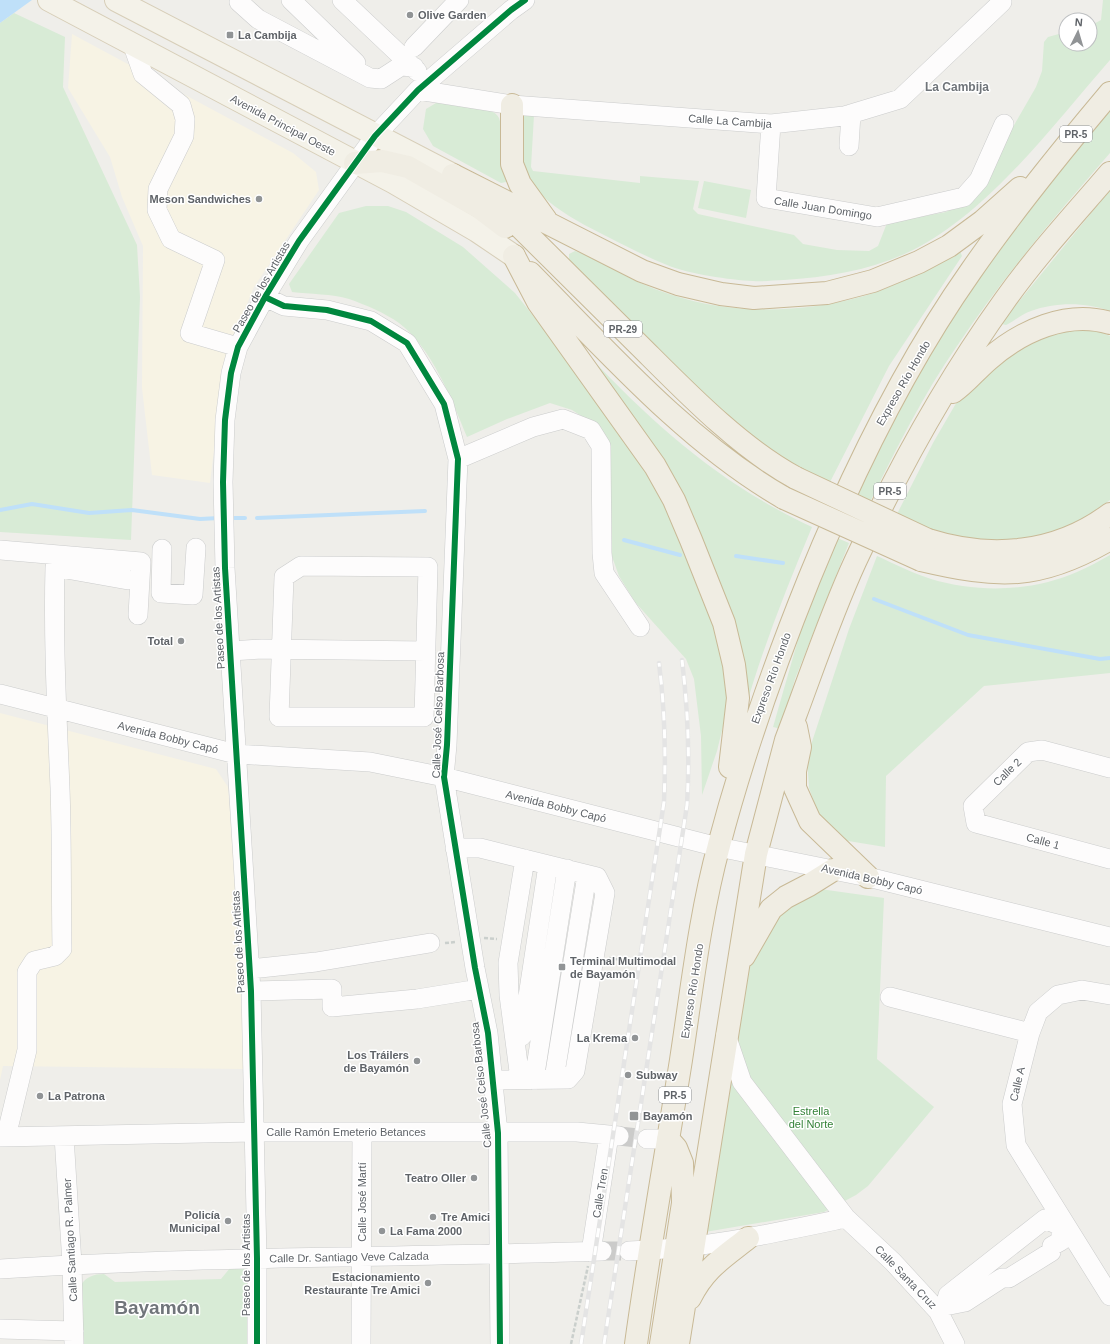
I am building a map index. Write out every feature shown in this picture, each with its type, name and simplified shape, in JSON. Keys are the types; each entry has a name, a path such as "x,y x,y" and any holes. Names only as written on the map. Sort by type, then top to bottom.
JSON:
{"highway":[{"name":"Expreso Río Hondo","path":"636,1344 639,1250 658,1139 692,982 718,847 742,761 786,637 824,542 867,446 917,355 965,279 1042,176 1110,93"},
{"path":"512,105 512,164 520,184 549,224"},
{"path":"355,163 382,161 395,163 433,181 480,208 581,288"},
{"name":"PR-5","path":"678,1344 682,1316 686,1246 709,1138 756,854 786,740 855,563 910,451 940,401 1005,300 1048,245 1110,173"},
{"path":"453,175 642,271 678,284 721,294 754,298 827,294 873,281 919,262 949,246 983,221 1026,182 1042,176"},
{"name":"PR-29","path":"453,175 517,224 672,379 723,426 780,470 924,550"},
{"path":"514,256 538,302 655,466 674,500 724,623 734,665 738,698 736,726 718,847"},
{"name":"PR-29","path":"514,256 630,374 680,420 754,480 784,498 924,550"},
{"path":"940,401 965,384 988,359 1022,336 1043,327 1075,319 1088,318 1110,323"},
{"path":"924,550 1017,551 1040,547 1074,536 1110,514"},
{"path":"924,550 965,570 1019,573 1062,563 1080,556 1110,539"},
{"path":"795,716 800,747 795,771 795,788 810,821 868,877"},
{"path":"738,967 771,909 786,897 809,886 833,870"},
{"path":"658,1139 676,1148 682,1163 686,1246 661,1344"},
{"path":"682,1316 698,1282 710,1268 748,1238"}],"main road":[{"name":"Avenida Principal Oeste","path":"49,0 431,203 514,256"},
{"name":"PR-29","path":"116,0 375,136 453,175"}],"street":[{"path":"291,0 358,65 361,72"},
{"path":"342,0 414,67 423,86"},
{"path":"414,47 459,0"},
{"path":"240,1 258,19 370,78 381,79 401,66 414,67"},
{"name":"Calle La Cambija","path":"423,86 512,105 771,124 851,114 900,99 1002,2"},
{"name":"Paseo de los Artistas","path":"257,1344 257,1258 251,991 225,568 223,482 225,420 231,373 238,347 265,297 299,241 375,136 423,86 512,3"},
{"path":"132,43 143,74 181,105 185,118 184,136 158,189 157,210 171,239 215,260 190,333 238,347"},
{"path":"850,146 851,114"},
{"name":"Calle Juan Domingo","path":"771,124 766,198 877,217 964,197 979,180 1004,124"},
{"name":"Calle José Celso Barbosa","path":"265,297 284,306 327,310 371,321 407,343 444,404 458,459 447,745 444,777 479,988 488,1033 493,1080 498,1133 500,1344"},
{"path":"458,459 533,427 563,419 591,430 600,446 602,553 604,573 640,627"},
{"path":"3,1137 27,1050 27,972 34,961 55,956 62,949 60,789 55,708 54,631 56,567 134,584 161,593 193,595 196,548"},
{"path":"161,593 162,549"},
{"path":"0,550 141,562 134,584 138,615"},
{"path":"428,567 424,718 279,717 284,576 301,566 454,567"},
{"path":"230,651 281,649 426,651"},
{"name":"Avenida Bobby Capó","path":"0,694 236,754 370,762 444,777 718,847 868,877 1110,937"},
{"name":"Calle 2","path":"976,823 973,806 1028,752 1042,750 1110,768"},
{"name":"Calle 1","path":"976,823 1110,859"},
{"path":"455,848 480,848 587,874 554,1080 493,1080"},
{"path":"525,859 508,963 509,995 527,1080"},
{"path":"527,1080 524,1018 548,865"},
{"path":"527,1080 567,870"},
{"path":"250,969 316,962 430,943"},
{"path":"251,991 332,989 332,1006 402,1000 479,988"},
{"name":"Calle A","path":"1110,995 1082,990 1058,996 1038,1012 1030,1033 1012,1104 1016,1145 1063,1224 1110,1296"},
{"path":"890,997 1030,1033"},
{"name":"Calle Santa Cruz","path":"726,1035 742,1082 846,1218 942,1308 955,1344"},
{"name":"Calle Ramón Emeterio Betances","path":"3,1137 254,1132 577,1132 614,1135"},
{"name":"Calle José Martí","path":"361,1344 362,1132"},
{"name":"Calle Tren","path":"596,1251 614,1135"},
{"name":"Calle Santiago R. Palmer","path":"64,1136 72,1264 74,1337"},
{"path":"639,1250 748,1238 846,1218"},
{"path":"1046,1219 1063,1224 1061,1242 1052,1246 1051,1252 1009,1278 1002,1278 965,1302 942,1308 948,1295 1046,1219"},
{"name":"Calle Dr. Santiago Veve Calzada","path":"0,1269 72,1264 257,1258 596,1251"},
{"path":"0,1329 74,1337"}],"path":[{"path":"571,1344 596,1251"}],"shaded area":[{"path":"72,34 293,153 316,172 319,190 254,287 225,358 210,483 152,475 142,388 143,246 122,197 110,157 68,88"},
{"path":"0,713 216,769 228,787 243,981 243,1069 3,1066 0,1080"}],"green space":[{"path":"1103,0 1110,0 1110,60 1043,138 994,190 968,213 941,233 913,250 882,263 850,271 818,277 761,281 721,278 676,268 660,262 590,228 553,205 538,191 526,176 519,158 518,138 524,115 534,115 531,167 533,171 640,183 640,176 699,181 693,209 698,214 794,235 803,244 837,250 869,251 878,246 887,223 946,212 960,204 998,153 1036,87 1042,71 1044,42 1048,37 1058,34 1058,52 1098,52 1098,22 1101,20"},
{"path":"14,13 65,37 63,87 137,245 140,297 131,540 0,532 0,23"},
{"path":"436,103 470,105 495,113 501,123 501,161 506,176 506,182 501,183 433,146 423,129 426,109"},
{"path":"1110,111 1110,153 1030,247 975,320 921,403 870,502 855,495 889,423 984,263"},
{"path":"704,181 751,190 746,218 698,208"},
{"path":"1110,190 1110,311 1091,306 1070,304 1050,306 1024,314 1006,325 1002,324 1003,321"},
{"path":"366,206 388,206 406,212 463,247 515,293 593,391 660,493 712,619 721,654 727,692 724,722 717,751 702,795 701,736 694,679 686,659 635,602 619,576 610,551 600,428 572,410 550,403 507,419 467,437 448,391 431,360 411,334 399,323 388,316 349,299 328,295 292,292 289,284 339,213"},
{"path":"575,251 599,261 638,282 672,295 719,306 743,309 792,308 841,302 876,292 901,282 960,251 962,256 889,366 829,484 794,468 713,410 569,261 569,254"},
{"path":"1076,329 1095,330 1110,336 1110,500 1077,523 1047,535 1013,542 960,539 930,529 897,514 933,443 955,405 972,382 1033,338"},
{"path":"589,356 639,407 692,452 749,493 779,511 812,527 774,621 743,717 729,626"},
{"path":"835,537 849,543 795,679 781,729 773,727 806,612"},
{"path":"1110,555 1110,673 984,686 886,776 885,847 842,840 821,821 809,788 807,757 849,629 877,556 917,574 949,584 967,587 1004,588 1023,587 1059,579 1094,564"},
{"name":"Estrella del Norte","path":"820,889 884,898 877,1059 934,1107 868,1186 856,1195 824,1212 705,1232 738,1012 753,952 783,908"},
{"path":"242,1265 249,1270 251,1344 80,1344 80,1286 90,1277 104,1274 115,1282 221,1279 230,1268"}],"water":[{"path":"0,0 32,0 0,23"}],"waterway":[{"path":"0,510 32,504 89,513 132,510 200,519 219,518"},
{"path":"257,518 425,511"},
{"path":"229,518 245,518"},
{"path":"624,540 680,555"},
{"path":"736,556 783,563"},
{"path":"874,599 968,635 1100,659 1110,658"}],"tunnel":[{"path":"619,1136 647,1139"},
{"path":"602,1251 629,1251"}],"railway":[{"path":"604,1344 687,805 688,732 682,660"},
{"path":"581,1344 664,802 665,767 663,698 659,663"}],"cycle path":[{"path":"257,1344 257,1258 251,991 225,568 223,482 225,420 231,373 238,347 265,297 299,241 375,136 418,90 511,10 525,0"},
{"path":"265,297 284,306 327,310 371,321 407,343 444,404 458,459 447,745 444,777 475,968 488,1033 498,1133 500,1344"}],"place":[{"name":"Olive Garden","path":"410,15"},
{"name":"La Cambija","path":"230,35"},
{"name":"Meson Sandwiches","path":"259,199"},
{"name":"Total","path":"181,641"},
{"name":"Terminal Multimodal de Bayamón","path":"562,967"},
{"name":"La Krema","path":"635,1038"},
{"name":"Los Tráilers de Bayamón","path":"417,1061"},
{"name":"Subway","path":"628,1075"},
{"name":"La Patrona","path":"40,1096"},
{"name":"Bayamón","path":"634,1116"},
{"name":"Teatro Oller","path":"474,1178"},
{"name":"Tre Amici","path":"433,1217"},
{"name":"Policía Municipal","path":"228,1221"},
{"name":"La Fama 2000","path":"382,1231"},
{"name":"Estacionamiento Restaurante Tre Amici","path":"428,1283"}],"district":[{"name":"La Cambija","path":"957,87"},
{"name":"Bayamón","path":"157,1307"}]}
